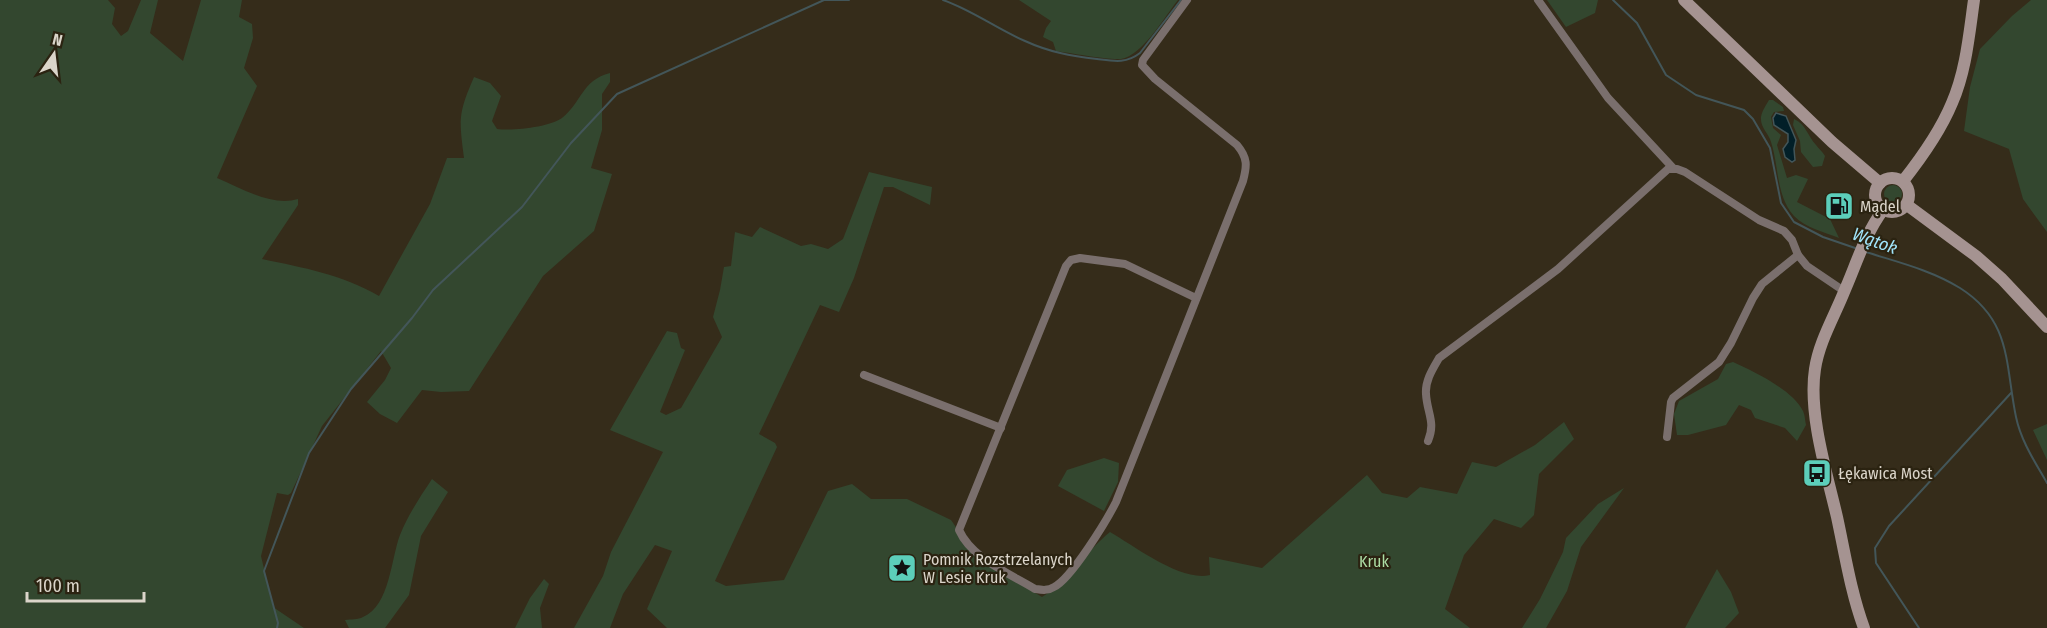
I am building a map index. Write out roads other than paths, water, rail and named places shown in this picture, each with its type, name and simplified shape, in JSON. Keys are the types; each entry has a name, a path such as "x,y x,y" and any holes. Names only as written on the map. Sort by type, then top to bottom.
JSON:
{"street":[{"path":"1187,0 1143,60 1142,65 1155,79 1237,145 1247,159 1244,181 1197,298 1108,518 1080,560 1054,587 1044,590 1035,589 986,560 969,546 959,530 1066,266 1071,260 1080,258 1125,264 1197,298"},
{"path":"1538,0 1608,98 1673,168 1684,172 1759,220 1784,231 1792,240 1798,255 1813,271 1844,291"},
{"path":"1684,0 1832,142 1880,183"},
{"path":"1903,181 1926,152 1953,101 1966,53 1974,0"},
{"path":"1428,441 1433,426 1426,391 1429,377 1439,358 1558,269 1665,171 1673,168"},
{"path":"1893,177 1903,181 1910,195 1907,205 1898,212 1883,210 1875,200 1876,190 1880,183 1893,177"},
{"path":"1907,205 1976,256 2002,279 2047,327"},
{"path":"1864,628 1855,599 1826,471 1813,395 1818,357 1867,238 1883,210"},
{"path":"1667,437 1673,398 1719,362 1762,284 1798,255"},
{"path":"864,375 1002,428"}],"water":[{"path":"1776,113 1786,116 1796,140 1795,160 1792,162 1785,157 1783,149 1788,142 1788,134 1774,125 1773,118"}],"waterway":[{"path":"277,628 278,623 264,571 309,453 351,389 433,290 522,207 571,143 617,94 824,0 849,0"},
{"path":"943,0 1043,48 1069,55 1114,61 1130,59 1140,53 1181,0"},
{"name":"Wątok","path":"1613,0 1637,23 1666,75 1696,95 1744,110 1753,119 1770,148 1781,203 1794,222 1823,237 1858,249"},
{"name":"Wątok","path":"1866,252 1914,267 1949,282 1977,301 1989,315 1998,329 2003,345 2018,426 2047,483"},
{"path":"1919,628 1876,563 1875,548 1889,526 2011,393"}],"place":[{"name":"Mądel","path":"1839,206"},
{"name":"Łękawica Most","path":"1817,473"},
{"name":"Pomnik Rozstrzelanych W Lesie Kruk","path":"902,568"}],"park label":[{"name":"Kruk","path":"1374,561"}]}
